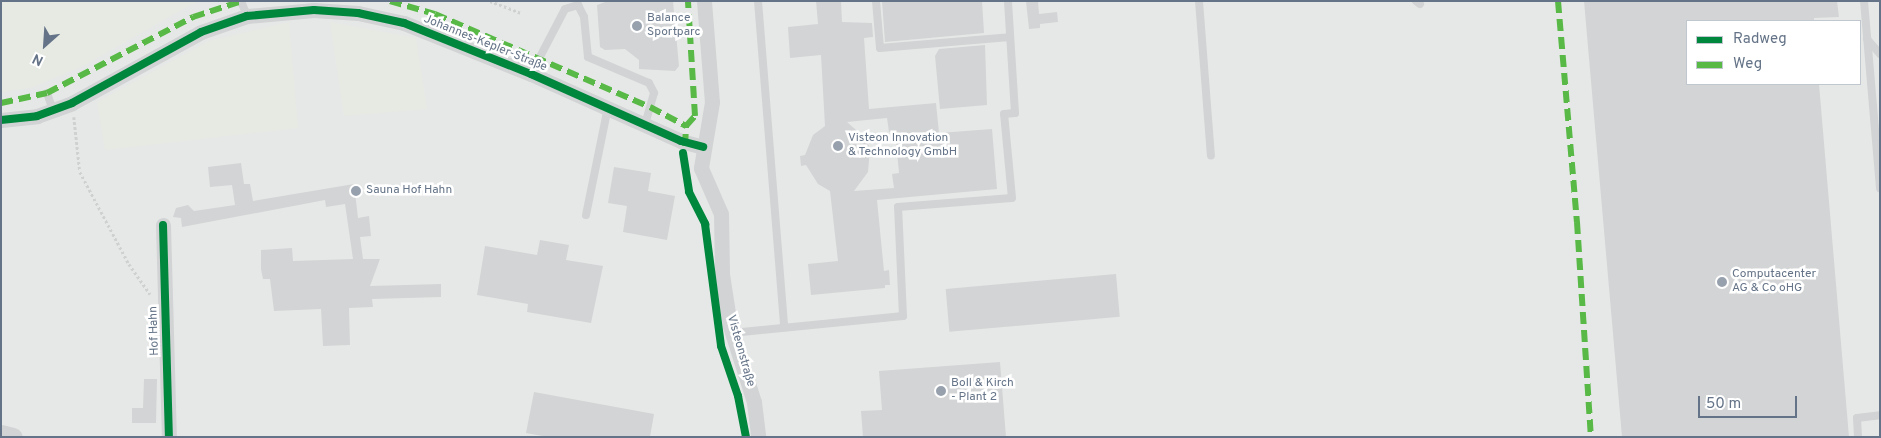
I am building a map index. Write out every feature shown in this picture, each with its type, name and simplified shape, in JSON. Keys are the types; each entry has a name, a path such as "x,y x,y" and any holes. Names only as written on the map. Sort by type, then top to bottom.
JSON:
{"street":[{"name":"Visteonstraße","path":"704,1 712,102 711,124 704,147 701,168 721,214 722,274 732,333 754,402 758,437"},
{"name":"Johannes-Kepler-Straße","path":"1,120 37,116 72,103 244,8 314,10 358,13 404,23 531,74 681,141 704,147"},
{"name":"Hof Hahn","path":"163,225 169,437"},
{"path":"1,434 13,437"}],"lane":[{"path":"758,1 784,327"},
{"path":"876,1 880,48 1010,37"},
{"path":"732,333 903,316 898,207 1012,198 1004,114 1015,113 1008,1"},
{"path":"1199,1 1211,156"},
{"path":"1864,1 1878,139 1880,188"},
{"path":"531,74 565,9 579,3 584,17 588,57 649,84 654,93 645,124"},
{"path":"1867,39 1880,54"},
{"path":"47,93 53,110"},
{"path":"586,215 608,107"},
{"path":"1858,437 1857,418 1880,415"}],"path":[{"path":"490,1 521,12"},
{"path":"72,103 80,172 129,264 166,316"}],"shaded area":[{"path":"1,1 1880,1 1880,437 7,437 1,428"},
{"path":"1,1 202,1 190,5 83,66 30,88 1,92"},
{"path":"289,22 298,128 105,150 97,102 209,41"},
{"path":"330,22 416,38 427,109 344,116"}],"building":[{"name":"Balance Sportparc","path":"608,1 673,1 679,66 675,71 639,69 639,60 625,49 605,50 600,47 597,5"},
{"name":"Visteon Innovation & Technology GmbH","path":"816,1 841,1 842,22 872,23 873,37 864,38 869,109 936,103 939,133 992,129 997,189 877,200 884,271 889,270 890,285 885,285 885,288 811,295 808,264 838,261 830,191 818,184 806,165 801,166 800,156 805,155 813,135 825,126 821,55 790,58 788,27 818,24","holes":["887,118 889,132 895,131 899,173 892,174 894,188 854,191 868,172 870,148 865,138 847,122"]},
{"path":"882,1 982,1 984,33 885,42"},
{"path":"1026,1 1038,1 1039,14 1057,12 1058,22 1040,24 1040,28 1029,29"},
{"name":"Computacenter AG & Co oHG","path":"1584,1 1837,1 1839,17 1814,18 1814,20 1686,20 1686,85 1819,85 1849,437 1622,437"},
{"path":"985,45 987,105 940,109 935,56 939,49"},
{"path":"241,163 244,184 250,184 253,201 354,184 358,218 369,216 371,236 360,237 363,259 380,259 370,286 441,284 441,297 372,299 373,307 349,308 350,345 323,346 321,309 274,311 270,279 263,279 261,250 292,248 293,261 353,259 345,204 326,207 325,200 182,227 181,218 173,217 176,208 188,205 194,211 235,205 232,185 210,187 208,167"},
{"path":"614,167 651,173 648,191 675,196 667,240 623,232 627,206 608,203"},
{"path":"540,240 569,245 566,260 603,266 591,323 527,312 528,304 477,295 485,246 537,255"},
{"path":"1116,274 1120,317 949,332 946,289"},
{"name":"Boll & Kirch - Plant 2","path":"1000,362 1006,437 863,437 861,411 882,410 879,371"},
{"path":"144,379 157,379 156,423 132,423 132,408 143,408"},
{"path":"534,392 654,414 650,437 548,437 526,433"}],"marked path":[{"path":"1,103 47,93 193,17 242,1"},
{"path":"390,1 435,14 650,107 686,126"},
{"path":"685,146 686,126 695,116 688,1"},
{"path":"1558,1 1577,222 1591,437"}],"cycle path":[{"path":"1,120 37,116 72,103 201,32 247,16 314,10 358,13 404,23 531,74 681,141 703,147"},
{"path":"683,153 689,192 705,224 721,346 738,396 746,437"},
{"path":"163,225 169,437"}],"place":[{"name":"Balance Sportparc","path":"637,26"},
{"name":"Visteon Innovation & Technology GmbH","path":"838,146"},
{"name":"Sauna Hof Hahn","path":"356,191"},
{"name":"Computacenter AG & Co oHG","path":"1722,282"},
{"name":"Boll & Kirch - Plant 2","path":"941,391"}]}
